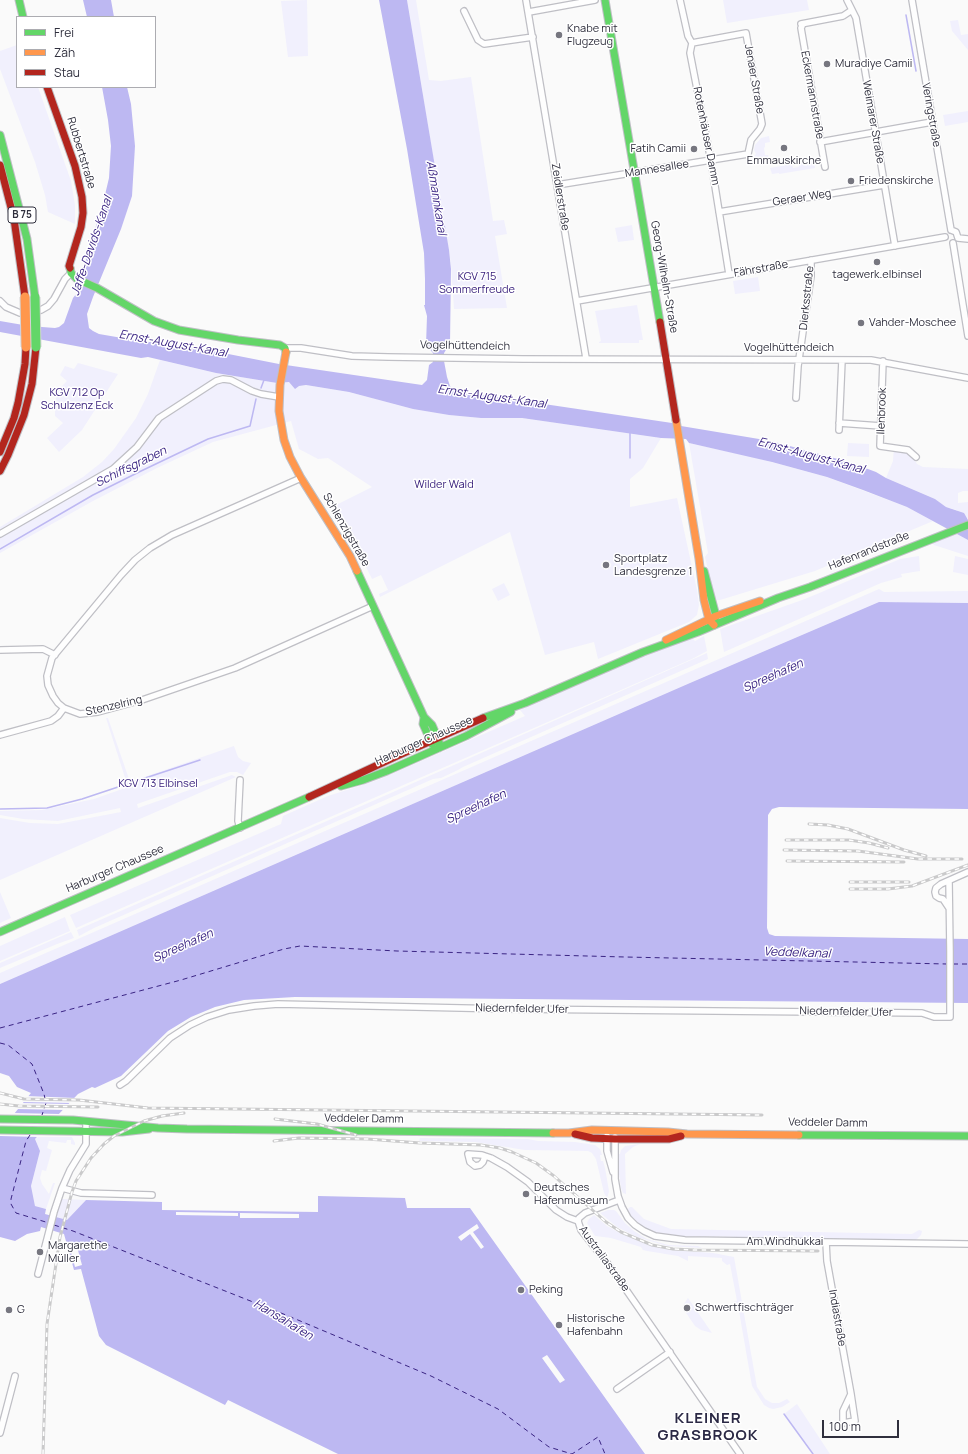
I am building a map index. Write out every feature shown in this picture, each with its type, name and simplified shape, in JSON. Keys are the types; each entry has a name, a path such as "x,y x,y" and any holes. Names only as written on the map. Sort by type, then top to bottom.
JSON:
{"main road":[{"path":"19,0 23,16"},
{"name":"Georg-Wilhelm-Straße","path":"605,0 699,559 704,572 713,620"},
{"name":"Rubbertstraße","path":"47,88 75,166 82,197 83,213 81,228 69,266 71,274"},
{"name":"B 75","path":"0,135 20,208 29,254 34,297 36,347 32,384 24,414 8,456 0,471"},
{"name":"B 75","path":"0,165 14,219 25,298 26,347 24,370 18,403 14,418 0,452"},
{"name":"Vogelhüttendeich","path":"71,274 154,321 179,330 230,339 280,345 285,348"},
{"name":"Schlenzigstraße","path":"285,348 286,352 279,397 280,421 284,440 290,457 301,478 350,556 424,717 430,722 434,740 439,745 438,748"},
{"name":"Hafenrandstraße","path":"713,620 823,582 968,525"},
{"name":"Hafenrandstraße","path":"725,613 758,602 778,598"},
{"name":"Harburger Chaussee","path":"0,932 240,828 491,715 525,703 643,652 725,613"},
{"name":"Harburger Chaussee","path":"328,789 369,778 438,748 485,726 525,703"},
{"name":"Veddeler Damm","path":"4,1119 86,1121 158,1128 569,1133 592,1138 613,1136 669,1139 687,1134 968,1136"},
{"name":"Veddeler Damm","path":"0,1130 136,1131 158,1128"}],"street":[{"name":"Zeidlerstraße","path":"526,0 586,358"},
{"path":"529,12 595,0"},
{"name":"Rotenhäuser Damm","path":"680,0 688,36 692,43 690,53 711,161 729,274"},
{"name":"Weimarer Straße","path":"847,0 856,18 895,246"},
{"name":"Veringstraße","path":"912,0 951,230"},
{"name":"Eckermannstraße","path":"825,167 801,28 802,24 843,16 852,10"},
{"path":"464,11 478,40 484,44 533,37"},
{"name":"Jenaer Straße","path":"692,43 746,33 762,124"},
{"path":"820,142 932,122"},
{"name":"Mannesallee","path":"558,186 748,154 751,140 762,124"},
{"name":"Geraer Weg","path":"719,212 884,185"},
{"path":"953,243 948,242 945,237 947,233 951,230 956,232 958,238"},
{"name":"Fährstraße","path":"577,301 945,237"},
{"path":"958,238 968,239"},
{"path":"953,243 958,238"},
{"path":"953,243 968,336"},
{"name":"Dierksstraße","path":"796,398 799,360 812,268 811,260"},
{"path":"0,301 6,307 20,313 41,310 48,306 54,299 65,279 71,274"},
{"name":"Vogelhüttendeich","path":"285,348 301,348 352,356 883,361 968,378"},
{"path":"839,430 842,360"},
{"name":"Ilenbrook","path":"883,361 880,446 908,450 916,457"},
{"path":"0,534 113,469 137,446 154,423 162,416 216,381 223,379 232,380 252,391 279,397"},
{"path":"839,423 881,426"},
{"path":"0,735 51,721 58,716 64,708 53,696 48,681 49,666 55,655 135,560 150,548 172,535 301,478"},
{"name":"Stenzelring","path":"64,708 78,714 90,714 165,693 235,668 373,606"},
{"path":"0,650 43,649 55,655"},
{"path":"240,780 238,821 240,828"},
{"path":"949,908 943,899 936,896 936,888 941,884 968,872"},
{"path":"949,881 949,908"},
{"path":"943,899 949,895"},
{"name":"Niedernfelder Ufer","path":"120,1085 170,1038 190,1025 207,1017 229,1010 278,1004 507,1009 922,1013 934,1017 950,1017 949,908"},
{"path":"38,1274 54,1212 62,1188 70,1170 86,1144 86,1121"},
{"name":"Am Windhukkai","path":"613,1136 607,1151 619,1200 626,1215 635,1225 655,1236 685,1240 968,1244"},
{"name":"Am Windhukkai","path":"613,1136 615,1179"},
{"name":"Australiastraße","path":"485,1156 513,1171 528,1182 556,1210 567,1217 578,1221 582,1230 611,1268 740,1454"},
{"path":"62,1188 81,1193 152,1195"},
{"path":"578,1221 579,1218 585,1213 619,1200"},
{"name":"Indiastraße","path":"826,1242 827,1261 851,1394 855,1421 843,1423 843,1410 851,1394"},
{"path":"617,1389 670,1352"},
{"path":"0,1433 15,1376"}],"green space":[{"path":"307,0 308,56 288,57 281,1"},
{"name":"KGV 715 Sommerfreude","path":"407,0 416,0 429,80 441,81 471,77 493,221 504,220 507,234 495,236 507,308 454,309 451,264"},
{"path":"723,0 807,0 809,10 727,23"},
{"path":"958,20 961,35 968,34 968,50 952,31 950,21"},
{"path":"16,45 16,88 38,88 71,181 75,205 75,224 48,212 45,195 35,162 0,69 0,51"},
{"path":"968,111 968,122 945,126 943,115"},
{"path":"769,136 770,142 765,143 764,148 765,155 768,155 769,159 757,161 754,156 756,154 754,150 755,145 761,138"},
{"path":"814,160 815,168 772,174 770,168 792,164 793,168 799,167 798,163"},
{"path":"632,225 634,240 618,242 615,228"},
{"path":"758,277 760,291 735,294 733,281"},
{"path":"637,305 643,340 639,340 639,343 599,343 601,341 595,311"},
{"name":"Wilder Wald","path":"160,360 216,373 277,383 289,382 299,386 306,385 349,392 413,409 449,415 481,418 522,418 661,438 643,468 630,479 630,507 677,498 697,590 699,605 697,615 689,622 598,659 594,642 545,655 510,532 380,597 379,594 388,590 381,575 372,579 356,546 332,507 372,487 328,458 318,459 299,449 291,421 213,442 157,468 93,501 0,553 0,527 83,477 102,462 114,449 136,418 148,394"},
{"name":"KGV 712 Op Schulzenz Eck","path":"78,363 118,374 82,430 59,452 47,438 63,423 55,416 56,397 54,394 67,381 60,375 65,366 74,369"},
{"path":"689,443 753,457 827,477 907,507 933,521 815,571 717,600 714,596 705,557 708,553"},
{"path":"848,443 869,444 869,457 847,456"},
{"path":"894,446 907,448 917,464 923,467 968,469 968,491 958,493 958,503 968,502 968,519 956,510 946,507 935,499 886,478 893,461"},
{"path":"957,534 968,540 968,556 934,545 932,542"},
{"path":"919,556 920,571 901,574 902,577 881,583 724,652 720,629 805,599 900,559"},
{"path":"955,556 968,559 968,575 953,572"},
{"path":"504,583 510,595 498,601 492,589"},
{"path":"879,589 884,592 968,591 968,603 879,602 0,984 0,973"},
{"path":"704,636 707,651 692,659 76,928 70,915 281,824 283,816 328,796 378,780 525,716 520,710 649,654 692,638 695,641"},
{"path":"707,653 708,659 441,778 433,779 94,928 79,936 77,930"},
{"name":"KGV 713 Elbinsel","path":"106,718 108,718 130,782 234,746 238,757 243,761 251,763 243,775 237,772 230,772 137,804 138,808 232,775 236,777 0,880 0,818 30,823 58,824 121,812 120,808 58,821 23,819 0,815 0,811 42,810 94,799 128,787"},
{"path":"0,892 11,918 0,923"},
{"path":"65,917 70,931 0,961 0,946"},
{"path":"71,932 74,938 0,968 0,963"},
{"path":"38,1137 72,1137 75,1143 75,1145 71,1144 71,1140 67,1140 66,1143 49,1141 47,1148 52,1150 46,1171 42,1170 40,1178 49,1194 53,1183 55,1183 46,1209 35,1206 31,1186 40,1151 35,1139"},
{"path":"420,1138 528,1139 538,1141 575,1142 595,1145 600,1149 602,1155 600,1155 601,1161 603,1161 605,1168 609,1191 608,1195 607,1198 604,1193 596,1159 592,1153 588,1151 525,1150 475,1142 419,1141"},
{"path":"640,1144 633,1147 625,1154 626,1194 623,1193 621,1188 618,1154 620,1154 621,1150 625,1146"},
{"path":"62,1199 86,1200 67,1220 56,1217"},
{"path":"632,1207 644,1219 671,1229 912,1234 919,1230 922,1231 921,1235 916,1240 681,1236 656,1233 643,1227 630,1215 628,1209"},
{"path":"608,1210 616,1211 625,1223 647,1239 668,1245 698,1246 702,1248 667,1246 637,1237 617,1227 600,1213"},
{"path":"594,1215 607,1226 620,1233 657,1247 713,1253 734,1257 757,1387 765,1399 772,1403 779,1403 787,1399 790,1402 782,1407 773,1409 769,1408 764,1405 752,1386 739,1311 733,1302 737,1301 730,1264 727,1265 722,1261 722,1258 688,1256 688,1261 678,1256 647,1251 643,1250 641,1247 611,1238 595,1236 587,1223"},
{"path":"688,1298 712,1333 701,1330 695,1326 682,1307"},
{"path":"797,1404 830,1454 813,1454 784,1414"}],"water":[{"path":"83,0 111,0 114,16 87,16"},
{"path":"379,0 407,0 449,250 451,269 450,344 444,353 444,361 450,386 455,391 672,423 681,426 771,441 849,462 876,472 886,478 935,499 946,507 964,513 968,520 968,540 907,507 827,477 772,462 689,443 686,439 661,438 522,418 481,418 449,415 413,409 349,392 306,385 299,386 295,389 289,382 277,383 216,373 148,357 141,358 0,332 0,321 29,326 55,328 64,323 73,298 85,277 85,263 109,178 111,146 102,88 127,88 131,104 135,146 132,196 121,229 87,314 89,328 99,334 134,340 203,349 279,364 422,385 427,380 429,365 433,362 433,353 426,345 427,316 424,305 424,253 407,149"},
{"path":"879,602 968,603 968,809 779,807 772,809 768,815 767,928 769,934 775,936 968,939 968,1003 295,997 244,1000 215,1007 191,1017 168,1031 121,1076 78,1094 35,1139 40,1151 31,1186 35,1206 46,1209 45,1214 67,1220 86,1200 162,1202 162,1210 318,1212 318,1196 405,1198 407,1208 470,1208 645,1454 338,1454 228,1400 225,1405 106,1345 99,1336 81,1269 74,1270 64,1234 41,1227 40,1231 27,1234 15,1241 0,1237 0,1127 14,1114 31,1093 17,1087 9,1076 0,1073 0,984"}],"pier":[{"path":"26,1096 76,1098 72,1103 22,1102"},
{"path":"21,1103 70,1104 66,1110 17,1109"},
{"path":"13,1113 60,1114 38,1137 0,1136 0,1126"},
{"path":"176,1212 238,1213 238,1216 176,1215"},
{"path":"240,1213 299,1214 299,1218 240,1218"},
{"path":"477,1224 479,1228 473,1232 484,1247 481,1249 470,1234 461,1241 458,1237"},
{"path":"76,1243 82,1265 75,1267 69,1244"},
{"path":"547,1355 565,1380 560,1383 542,1358"}],"waterway":[{"path":"906,15 916,71"},
{"name":"Schiffsgraben","path":"261,388 264,380"},
{"name":"Schiffsgraben","path":"0,549 93,495 139,472 208,439 250,426 256,399"},
{"path":"630,432 630,458"},
{"name":"Schiffsgraben","path":"130,783 200,760"},
{"name":"Schiffsgraben","path":"0,809 47,808 82,799 127,784"},
{"path":"784,1414 813,1454"}],"ferry route":[{"path":"0,1028 181,980 284,949 300,946 397,951 947,964"},
{"path":"953,964 968,964"},
{"path":"0,1043 8,1045 32,1064 46,1103 42,1115"},
{"path":"30,1135 26,1141 11,1204 16,1213 49,1223"},
{"path":"54,1225 73,1231 286,1315 431,1376 498,1409 549,1447 572,1454 598,1437 605,1454"}],"railway":[{"path":"809,824 828,825 848,829 904,850 926,856"},
{"path":"786,840 849,840 888,848"},
{"path":"784,850 858,851 918,859 962,859"},
{"path":"787,861 904,862"},
{"path":"850,889 888,889 912,886 968,865"},
{"path":"850,882 909,882"},
{"path":"0,1093 24,1099 79,1100 148,1108 762,1115"},
{"path":"0,1104 19,1106 98,1107"},
{"path":"43,1454 47,1324 60,1237 76,1181 91,1158 114,1136 144,1121 162,1116 184,1113"},
{"path":"275,1119 317,1124 356,1135"},
{"path":"274,1141 299,1138 367,1139 420,1143 481,1145 500,1148 536,1163 554,1176 606,1222 621,1232 652,1245 673,1249 694,1250 818,1251"}],"traffic: fast":[{"path":"19,0 23,16"},
{"path":"605,0 660,322"},
{"path":"0,135 27,239 35,297"},
{"path":"70,268 71,273 77,279 97,288 154,321 179,330 238,340 280,345 285,348 286,352"},
{"path":"35,297 36,347"},
{"path":"483,718 525,703 643,652 698,632 778,598 810,587 968,525"},
{"path":"357,571 424,717 432,725 439,741 439,748"},
{"path":"704,571 716,616 715,619"},
{"path":"341,786 387,771 466,736 511,712"},
{"path":"424,717 423,724 432,744"},
{"path":"0,932 309,797"},
{"path":"0,1119 73,1120 158,1128 187,1129 553,1133"},
{"path":"0,1130 122,1132 149,1129"},
{"path":"799,1135 968,1136"}],"traffic: slow":[{"path":"25,297 26,347"},
{"path":"286,352 280,385 279,411 284,440 290,457 301,478 350,556 357,571"},
{"path":"676,420 699,559 704,600 709,620 714,625"},
{"path":"666,640 716,616 760,601"},
{"path":"553,1133 569,1133 592,1130 687,1134 799,1135"}],"traffic: jam":[{"path":"47,88 75,166 82,197 83,213 81,227 69,266 70,268"},
{"path":"0,165 14,219 25,297"},
{"path":"660,322 676,420"},
{"path":"0,452 14,418 18,403 25,364 26,347"},
{"path":"0,471 24,415 32,384 36,347"},
{"path":"309,797 483,718"},
{"path":"575,1134 592,1138 615,1139 669,1139 681,1136"}],"place":[{"name":"Knabe mit Flugzeug","path":"559,35"},
{"name":"Muradiye Camii","path":"827,64"},
{"name":"Emmauskirche","path":"784,148"},
{"name":"Fatih Camii","path":"694,149"},
{"name":"Friedenskirche","path":"851,181"},
{"name":"tagewerk.elbinsel","path":"877,262"},
{"name":"Vahder-Moschee","path":"861,323"},
{"name":"Sportplatz Landesgrenze 1","path":"606,565"},
{"name":"Deutsches Hafenmuseum","path":"526,1194"},
{"name":"Margarethe Müller","path":"40,1252"},
{"name":"Peking","path":"521,1290"},
{"name":"Schwertfischträger","path":"687,1308"},
{"name":"G","path":"9,1310"},
{"name":"Historische Hafenbahn","path":"559,1325"}],"district":[{"name":"KLEINER GRASBROOK","path":"708,1428"}],"water label":[{"name":"Aßmannkanal","path":"436,198"},
{"name":"Jaffe-Davids-Kanal","path":"92,246"},
{"name":"Ernst-August-Kanal","path":"173,344"},
{"name":"Ernst-August-Kanal","path":"492,397"},
{"name":"Ernst-August-Kanal","path":"811,456"},
{"name":"Spreehafen","path":"773,676"},
{"name":"Spreehafen","path":"476,807"},
{"name":"Spreehafen","path":"183,946"},
{"name":"Veddelkanal","path":"797,953"},
{"name":"Hansahafen","path":"283,1320"}]}
